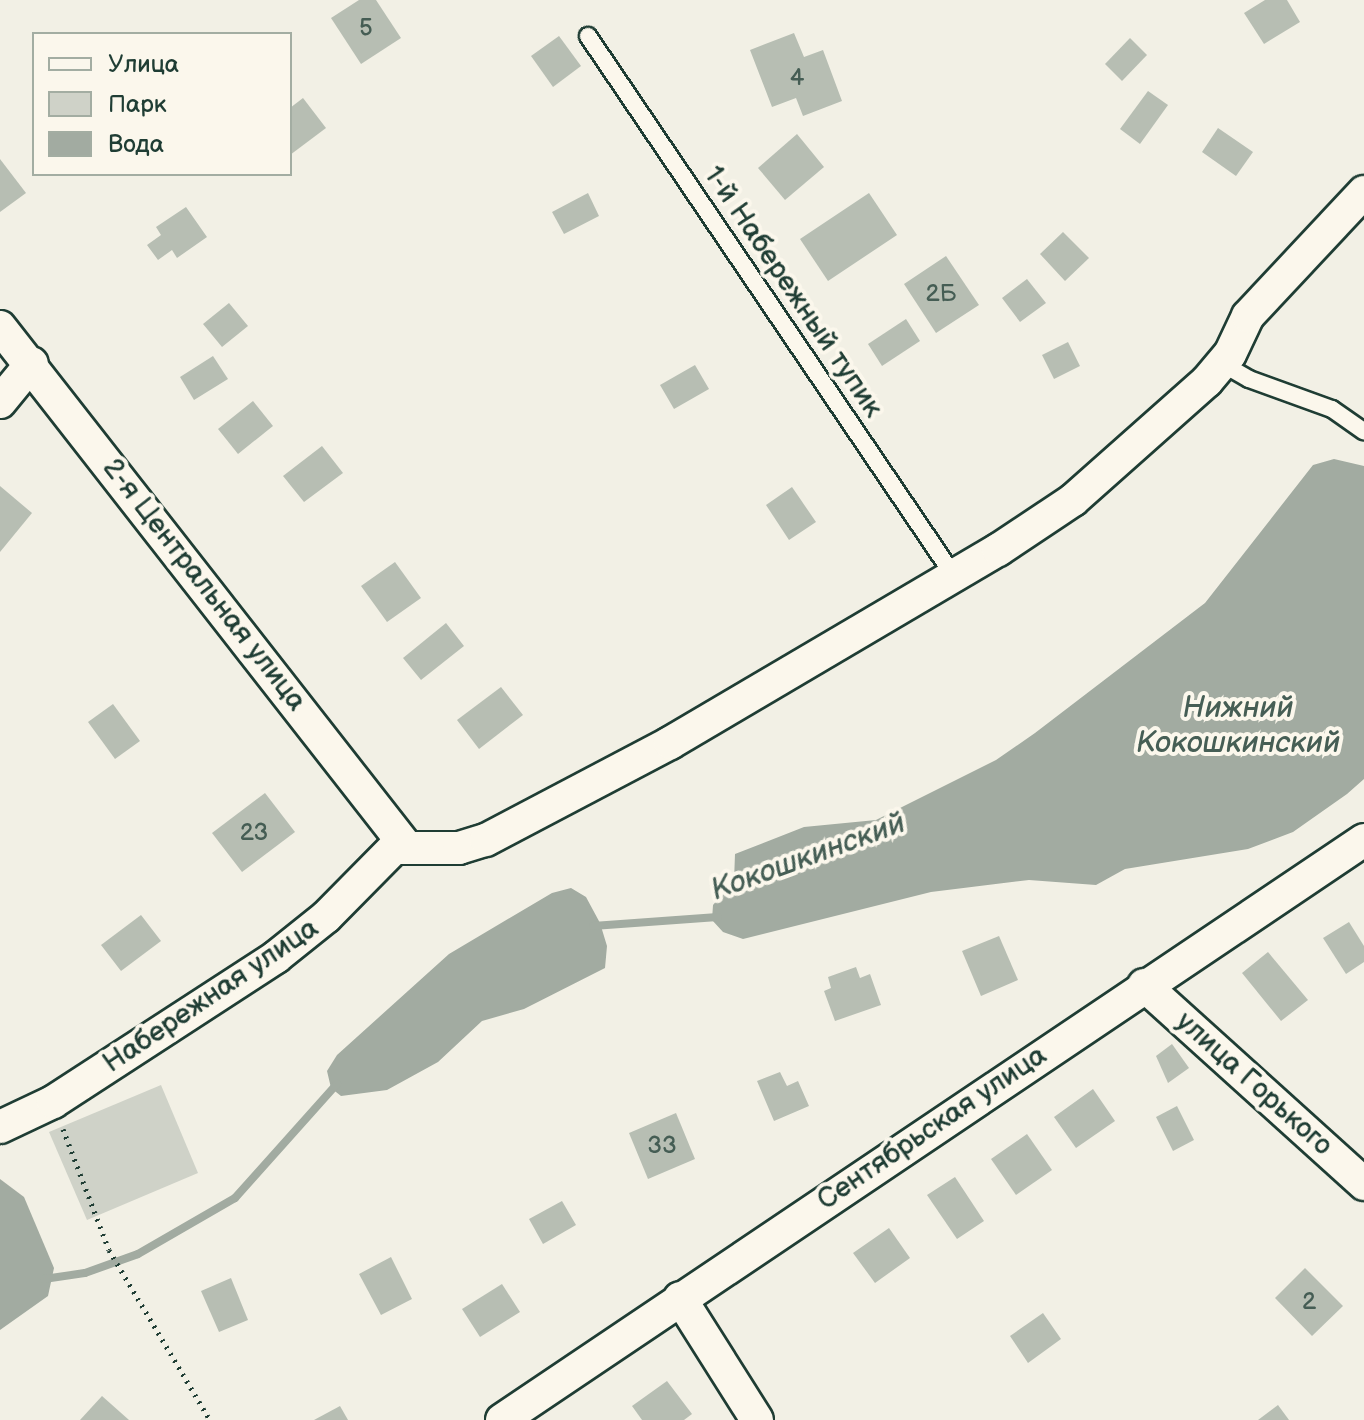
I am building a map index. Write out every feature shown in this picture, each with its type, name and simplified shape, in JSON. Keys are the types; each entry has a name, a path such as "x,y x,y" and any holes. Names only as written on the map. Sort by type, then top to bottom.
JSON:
{"street":[{"path":"405,845 459,848 486,840 670,743 954,576 1100,480 1223,364 1248,316 1364,192"},
{"name":"2-я Центральная улица","path":"0,327 32,363 405,845"},
{"path":"0,402 32,363"},
{"name":"Сентябрьская улица","path":"502,1420 1144,985 1364,840"},
{"name":"Набережная улица","path":"0,1127 53,1102 276,957 344,901 382,856 405,845"},
{"name":"улица Горького","path":"1144,985 1364,1184"},
{"path":"680,1298 757,1420"}],"lane":[{"name":"1-й Набережный тупик","path":"588,36 954,576"},
{"path":"1223,364 1332,409 1364,431"}],"path":[{"path":"53,1102 109,1250 210,1420"}],"green space":[{"path":"161,1085 198,1173 87,1220 49,1132"}],"water":[{"name":"Нижний Кокошкинский","path":"1334,459 1364,466 1364,779 1347,794 1293,832 1248,849 1125,869 1096,885 1029,880 931,892 743,939 723,932 712,920 713,905 734,881 735,854 804,827 876,820 996,760 1035,733 1205,603 1313,465"},
{"path":"571,888 586,897 600,923 607,946 605,968 524,1009 482,1021 438,1062 387,1090 341,1096 331,1088 327,1071 337,1055 449,954 552,893"},
{"path":"0,1179 24,1197 54,1268 48,1296 0,1330"}],"building":[{"path":"359,0 376,0 401,38 361,64 331,18"},
{"path":"1265,0 1287,0 1300,22 1264,44 1244,13"},
{"path":"794,33 804,57 823,50 842,101 803,116 796,98 772,107 750,50"},
{"path":"559,36 581,66 553,87 531,56"},
{"path":"1130,38 1147,55 1122,81 1105,64"},
{"path":"1148,91 1168,105 1140,144 1120,129"},
{"path":"303,98 326,128 292,154 292,106"},
{"path":"1218,128 1253,152 1236,176 1202,152"},
{"path":"797,134 824,167 785,200 758,168"},
{"path":"0,159 26,193 0,212"},
{"path":"588,193 599,216 564,234 552,212"},
{"path":"869,193 897,235 828,281 800,239"},
{"path":"186,207 207,237 177,258 172,250 158,260 147,245 161,235 156,227"},
{"path":"1063,232 1089,258 1065,281 1040,254"},
{"path":"946,256 979,305 936,333 904,284"},
{"path":"1027,279 1046,303 1020,322 1002,298"},
{"path":"229,303 248,326 222,347 203,324"},
{"path":"906,319 920,341 882,366 868,344"},
{"path":"1068,342 1080,366 1054,379 1042,355"},
{"path":"213,356 228,379 194,400 180,377"},
{"path":"695,365 709,389 674,409 660,385"},
{"path":"253,401 273,426 238,454 218,429"},
{"path":"322,446 343,473 304,502 283,476"},
{"path":"0,486 32,513 0,552"},
{"path":"792,487 816,522 789,540 766,505"},
{"path":"395,562 421,598 387,622 361,586"},
{"path":"446,623 464,646 421,680 403,658"},
{"path":"501,687 523,715 479,749 457,720"},
{"path":"113,704 140,741 115,759 88,722"},
{"path":"265,793 295,832 242,872 212,833"},
{"path":"141,915 161,941 121,971 101,945"},
{"path":"1349,922 1364,946 1364,962 1346,974 1323,938"},
{"path":"999,936 1018,980 981,996 962,951"},
{"path":"1268,952 1308,1000 1281,1021 1242,973"},
{"path":"856,967 860,978 870,974 881,1005 835,1021 824,991 831,988 828,977"},
{"path":"1172,1044 1189,1068 1168,1083 1156,1056"},
{"path":"780,1072 787,1086 798,1081 809,1106 774,1121 757,1081"},
{"path":"1093,1089 1115,1121 1076,1148 1054,1117"},
{"path":"1177,1106 1194,1140 1173,1151 1156,1117"},
{"path":"676,1113 695,1159 648,1179 629,1133"},
{"path":"1027,1134 1052,1170 1016,1195 991,1159"},
{"path":"955,1177 984,1221 957,1239 927,1195"},
{"path":"562,1201 576,1225 543,1244 529,1219"},
{"path":"889,1228 910,1258 875,1283 853,1253"},
{"path":"391,1257 412,1299 381,1315 359,1274"},
{"path":"1305,1268 1343,1306 1312,1336 1275,1298"},
{"path":"231,1278 248,1320 219,1332 201,1291"},
{"path":"502,1284 520,1312 480,1337 462,1309"},
{"path":"1043,1313 1061,1339 1028,1363 1010,1336"},
{"path":"667,1381 692,1414 684,1420 642,1420 632,1406"},
{"path":"102,1396 129,1420 80,1420"},
{"path":"1278,1405 1289,1420 1258,1420"},
{"path":"340,1406 348,1420 314,1420"}],"waterway":[{"name":"Кокошкинский","path":"593,926 718,917"},
{"name":"Кокошкинский","path":"44,1279 85,1273 138,1254 235,1198 337,1084"}]}
